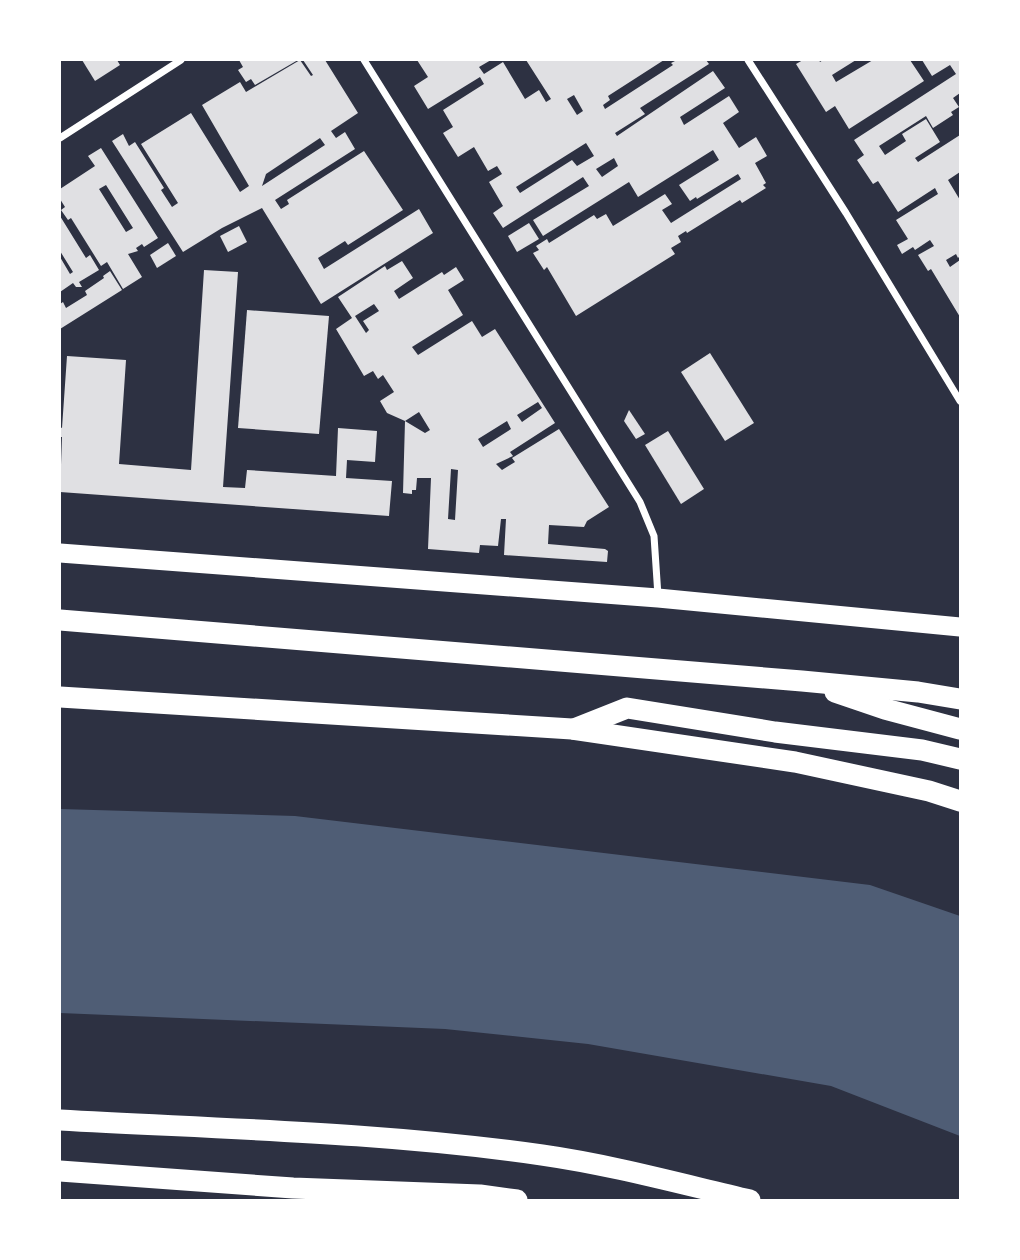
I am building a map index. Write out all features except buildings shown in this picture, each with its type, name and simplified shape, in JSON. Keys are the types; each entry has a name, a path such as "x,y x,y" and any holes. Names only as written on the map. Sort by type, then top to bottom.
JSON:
{"highway":[{"path":"60,553 658,598 961,626"},
{"path":"60,620 802,681 918,692 961,699"},
{"path":"802,681 885,709 961,729"},
{"path":"60,696 572,729 795,762 916,788 961,801"},
{"path":"572,729 627,708 775,732 922,750 961,759"},
{"path":"60,1120 379,1138 529,1154 649,1176 750,1200"},
{"path":"60,1171 293,1188 517,1200"}],"street":[{"path":"60,138 181,60"},
{"path":"364,60 640,502 654,536 658,598"},
{"path":"748,60 961,401"}],"water":[{"path":"60,809 295,816 870,885 960,916 960,1136 831,1086 588,1044 445,1029 60,1013"}]}
